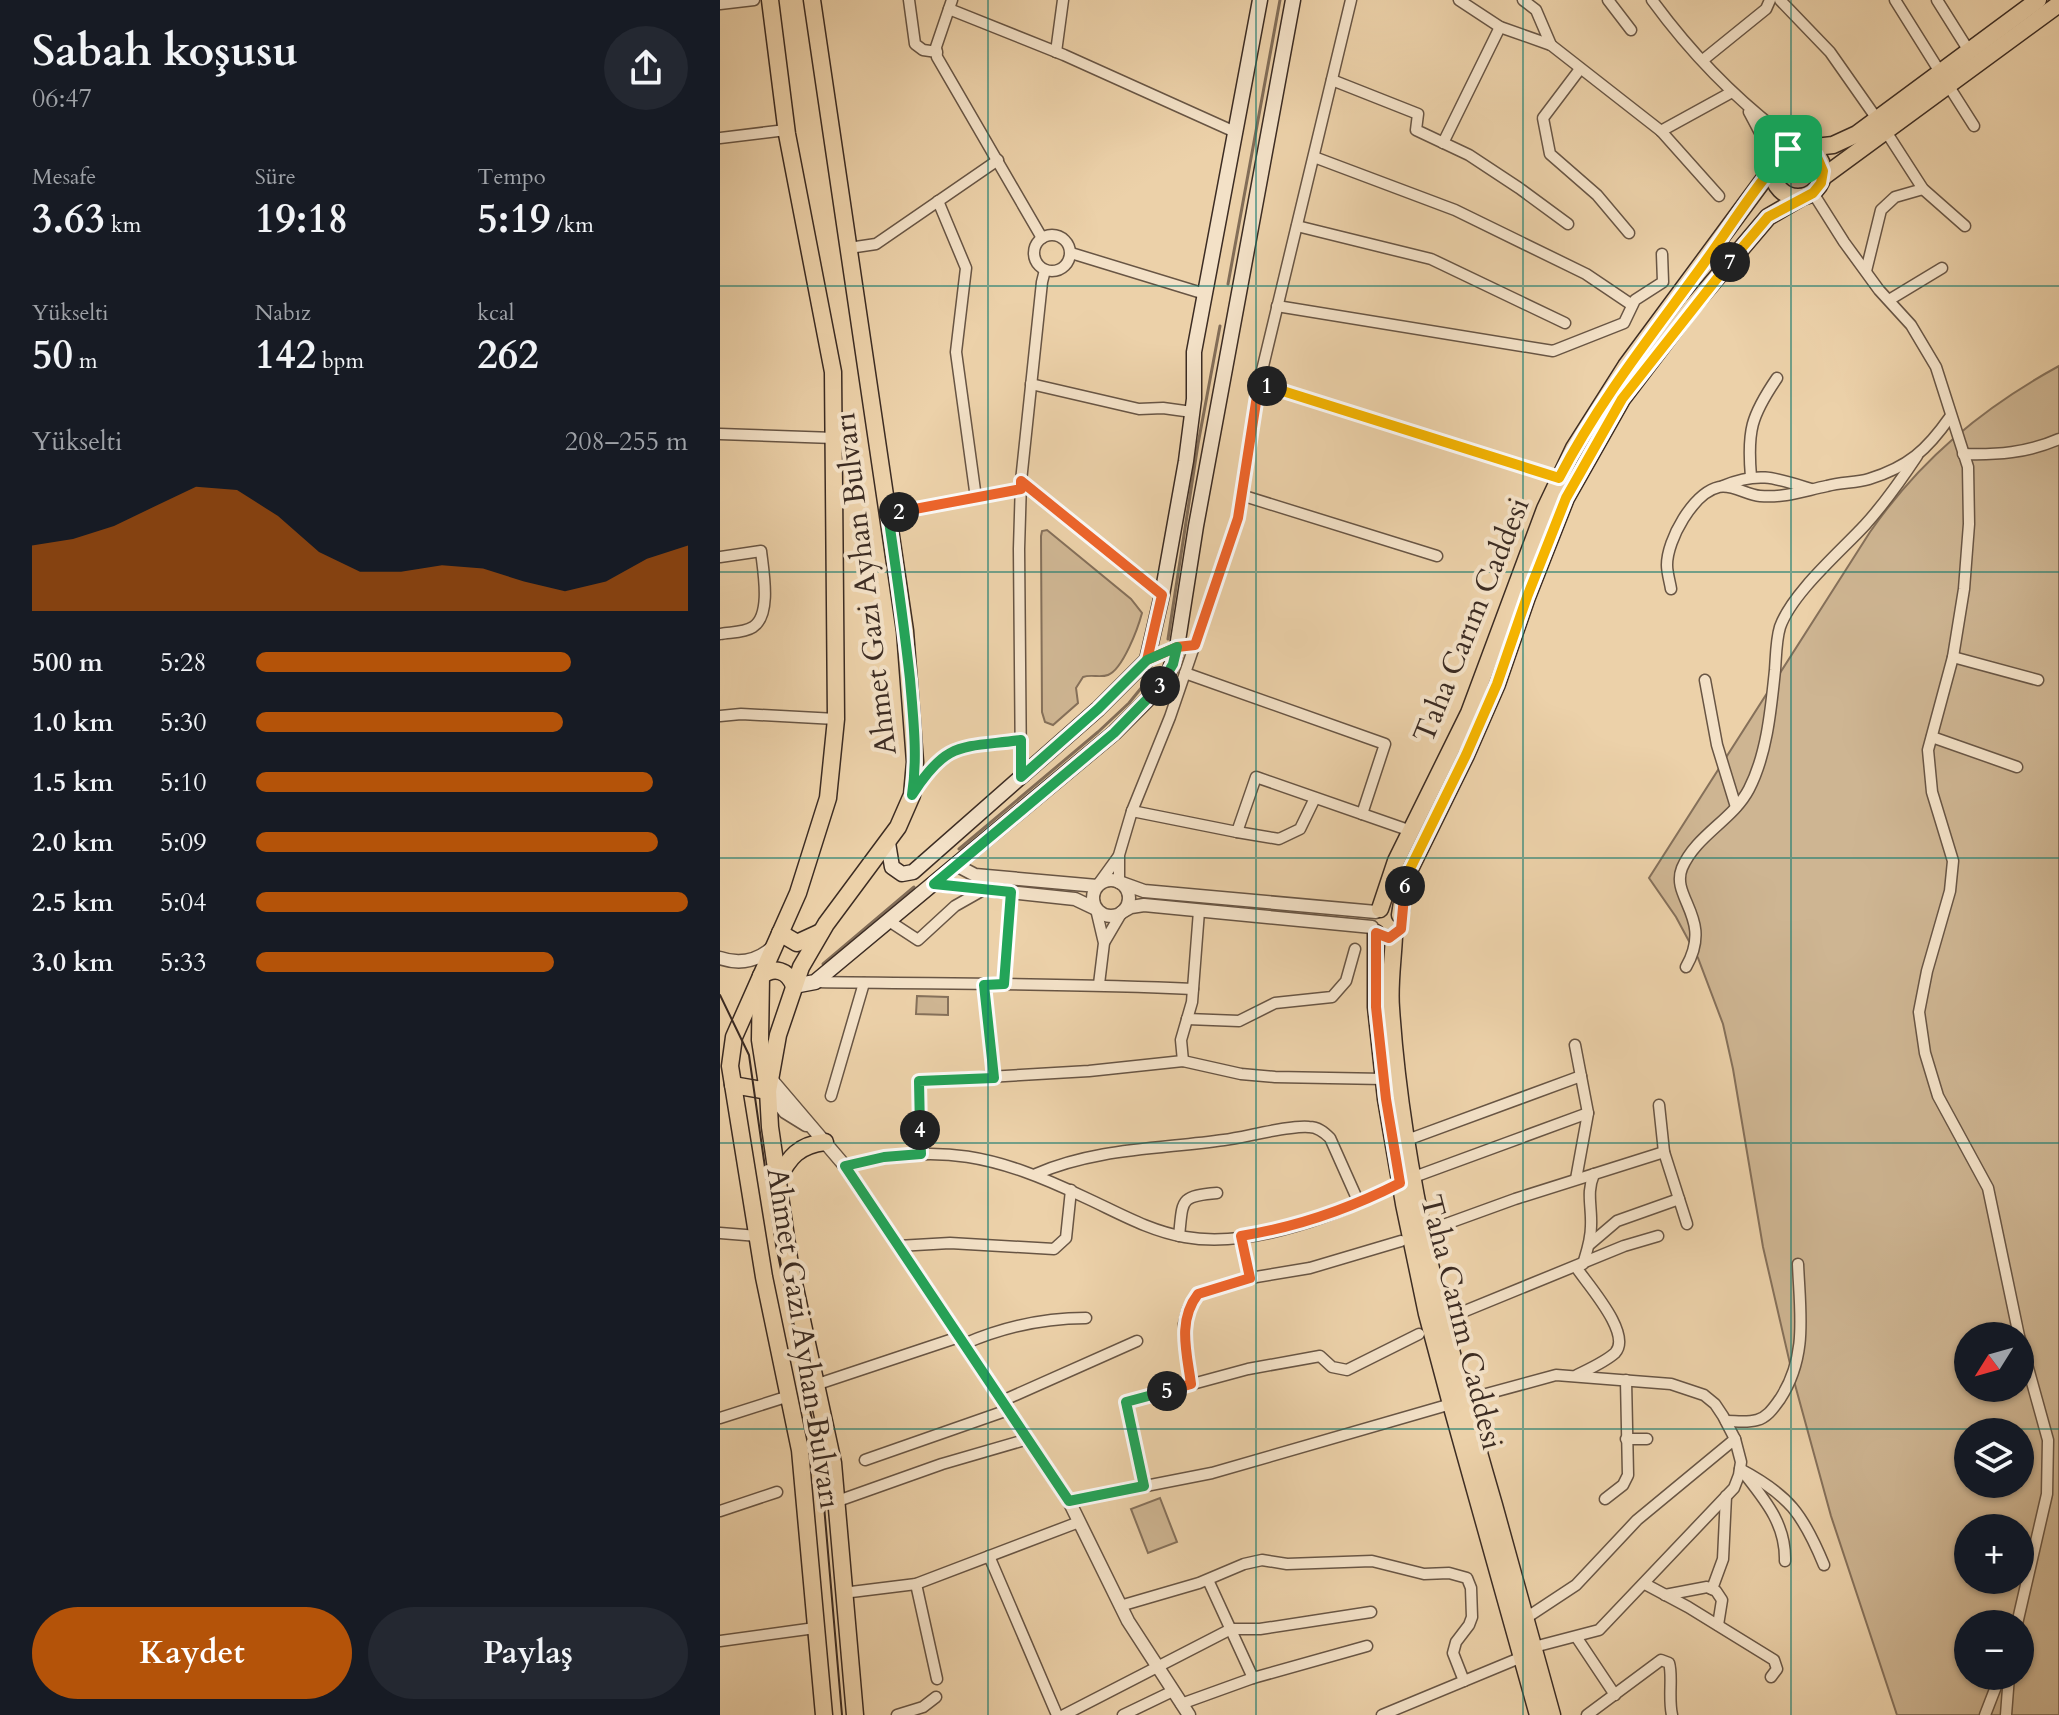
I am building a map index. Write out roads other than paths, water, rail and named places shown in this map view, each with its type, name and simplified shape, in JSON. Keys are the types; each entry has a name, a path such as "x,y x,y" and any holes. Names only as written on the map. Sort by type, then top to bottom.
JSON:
{"main road":[{"name":"Ahmet Gazi Ayhan Bulvarı","path":"770,0 786,130 833,372 836,719 828,798 798,893 734,1037 727,1085 800,1450 824,1715"},
{"name":"Ahmet Gazi Ayhan Bulvarı","path":"812,0 905,631 915,762 912,795 906,814 821,932 801,967 778,1035 769,1084 790,1265 833,1463 855,1715"},
{"path":"888,843 892,867 902,874 913,872 1098,709 1147,660 1162,595 1192,412 1194,352 1260,0"},
{"path":"727,1085 769,1084 760,1040 761,976 779,971 787,975 794,986 815,982 1130,719 1165,679 1177,647 1196,526 1293,0"},
{"path":"1944,79 1969,51 2030,2"},
{"path":"1881,124 1833,145 1783,152 1774,164 1774,179 1780,190 1790,196 1808,195 1823,177 1881,124 2059,4"},
{"path":"1803,148 1820,160 1823,177"},
{"name":"Taha Carım Caddesi","path":"1538,1715 1526,1618 1427,1314 1407,1180 1384,1079 1376,1007 1376,920 1385,888 1469,713 1559,478 1617,379 1774,164"},
{"name":"Taha Carım Caddesi","path":"1552,1715 1528,1652 1458,1402 1424,1232 1407,1180 1407,1140 1391,1006 1394,936 1402,925 1400,915 1406,877 1491,698 1566,498 1622,399 1691,308 1768,217 1808,195"},
{"path":"1394,936 1385,938 1376,920 1394,909 1400,915"},
{"path":"777,940 797,943 821,932"},
{"path":"778,1179 790,1157 800,1148 822,1138"}],"street":[{"path":"720,4 754,0"},
{"path":"909,0 915,44 923,50 937,52"},
{"path":"1056,52 1063,0"},
{"path":"1119,882 1119,855 1132,811 1185,673 1238,518 1259,383 1351,0"},
{"path":"1459,0 1500,27 1551,45 1661,131 1719,196"},
{"path":"1523,0 1536,10 1551,45"},
{"path":"1608,0 1631,30"},
{"path":"1652,0 1672,27 1743,104 1762,133 1774,164"},
{"path":"1703,60 1766,9 1770,0"},
{"path":"1780,0 1830,52 1923,189 1965,226"},
{"path":"1895,0 1974,126"},
{"path":"1937,0 1969,51"},
{"path":"1042,238 941,65 937,52 951,5 1235,132"},
{"path":"1443,143 1500,27"},
{"path":"1580,69 1543,118 1550,154 1597,195 1629,233"},
{"path":"1332,80 1418,114 1416,130 1469,155 1568,224"},
{"path":"1661,131 1732,92"},
{"path":"1743,104 1803,148"},
{"path":"720,138 786,130"},
{"path":"1314,157 1455,210 1586,274 1632,305"},
{"path":"849,248 876,244 998,160"},
{"path":"1866,271 1881,210 1895,197 1923,189"},
{"path":"1808,195 1911,325 1936,367 1968,467 1969,524 1964,589 1953,657 1928,750 1932,792 1953,861 1950,891 1927,971 1919,1012 1925,1053 1938,1096 1988,1188 2017,1322"},
{"path":"938,201 966,268 956,352 976,498"},
{"path":"1297,226 1431,259 1565,323"},
{"path":"1071,253 1063,268 1057,271 1045,270 1034,256 1036,244 1051,234 1063,238 1071,253 1205,294"},
{"path":"1277,306 1553,351 1618,327 1628,317 1639,297 1663,282 1662,254"},
{"path":"1889,300 1942,268"},
{"path":"1021,777 1021,485 1045,270"},
{"path":"1751,477 1748,442 1757,407 1777,378"},
{"path":"1259,383 1559,478"},
{"path":"1031,384 1139,409 1192,412"},
{"path":"1723,486 1757,496 1793,496 1867,480 1905,465 1917,456 1931,444 1950,417"},
{"path":"720,434 834,438"},
{"path":"1963,454 2005,455 2059,439"},
{"path":"1686,967 1694,953 1697,938 1696,923 1680,883 1683,867 1704,838 1736,807 1748,790 1759,763 1779,628 1795,599 1895,490 1917,456"},
{"path":"1671,589 1667,565 1671,540 1700,497 1751,477 1771,477 1813,490"},
{"path":"888,514 976,498 1021,485"},
{"path":"1021,485 1162,595"},
{"path":"1241,495 1437,556"},
{"path":"720,557 761,551 765,596 760,619 749,629 720,634"},
{"path":"1147,660 1177,647 1195,645"},
{"path":"1953,657 2038,680"},
{"path":"1185,673 1385,744 1362,814"},
{"path":"1705,680 1717,745 1736,807"},
{"path":"720,716 741,714 836,719"},
{"path":"1932,737 2017,767"},
{"path":"912,795 926,773 948,752 1021,740"},
{"path":"1237,832 1256,777 1411,831"},
{"path":"1132,811 1279,839 1300,829 1315,798"},
{"path":"1099,984 1104,943 1092,897 1119,855"},
{"path":"956,865 975,875 1097,886 1107,880 1155,893 1376,920"},
{"path":"1104,943 1126,908 1129,896 1119,882"},
{"path":"934,884 1075,899 1111,917 1131,907 1144,905 1199,911 1376,920"},
{"path":"889,921 918,940 949,911 985,889"},
{"path":"1004,984 1011,892"},
{"path":"1183,1061 1181,1040 1193,989 1199,911"},
{"path":"720,958 733,962 748,961 762,955 777,940"},
{"path":"1187,1019 1239,1021 1275,1003 1332,997 1346,981 1355,949"},
{"path":"815,982 1099,984 1193,989"},
{"path":"831,1096 864,983"},
{"path":"984,985 994,1078"},
{"path":"1575,1045 1588,1113 1576,1179"},
{"path":"720,1057 727,1085"},
{"path":"921,1154 919,1081 994,1078 1183,1061 1241,1074 1384,1079"},
{"path":"1407,1140 1581,1076"},
{"path":"769,1084 785,1112 822,1138 845,1166 1028,1439 1069,1501 1120,1606 1185,1710 1253,1678 1367,1646"},
{"path":"1659,1105 1664,1152 1687,1224"},
{"path":"845,1166 884,1157 921,1154 981,1158 1036,1174 1145,1226 1179,1236 1211,1240 1296,1225 1588,1113"},
{"path":"1036,1174 1098,1154 1220,1141 1307,1126 1322,1130 1330,1138 1359,1203"},
{"path":"1424,1232 1515,1199 1664,1152"},
{"path":"1579,1266 1590,1244 1589,1187 1594,1174"},
{"path":"898,1246 950,1243 1054,1249 1066,1238 1071,1190"},
{"path":"1179,1236 1182,1207 1186,1200 1193,1195 1217,1193"},
{"path":"1590,1244 1617,1221 1679,1199"},
{"path":"720,1233 758,1236"},
{"path":"1241,1236 1250,1278"},
{"path":"1443,1320 1624,1246 1658,1236"},
{"path":"1191,1384 1184,1324 1198,1294 1250,1278 1310,1268 1401,1241"},
{"path":"1726,1421 1764,1418 1782,1396 1794,1373 1801,1349 1798,1264"},
{"path":"1575,1376 1615,1353 1620,1342 1615,1323 1579,1266"},
{"path":"815,1385 1031,1322 1086,1318"},
{"path":"1144,1486 1126,1402 1248,1369 1320,1356 1332,1367 1347,1370 1419,1334"},
{"path":"865,1460 1005,1406 1137,1341"},
{"path":"1069,1501 1212,1473 1556,1375 1626,1380 1671,1384 1704,1395 1715,1404 1735,1439 1740,1469 1781,1525 1786,1543 1785,1561"},
{"path":"1605,1499 1626,1480 1626,1380"},
{"path":"2020,1610 2047,1494 2048,1440 2034,1388"},
{"path":"720,1418 789,1396"},
{"path":"835,1502 942,1464 1028,1439"},
{"path":"1626,1439 1647,1439"},
{"path":"1526,1618 1576,1585 1637,1520 1735,1439"},
{"path":"1382,1715 1528,1652 1599,1630 1734,1488 1740,1469"},
{"path":"1740,1469 1771,1485 1796,1509 1812,1535 1824,1565"},
{"path":"720,1511 777,1492"},
{"path":"1712,1589 1723,1559 1726,1496"},
{"path":"843,1593 916,1584 1079,1522"},
{"path":"989,1556 1057,1715"},
{"path":"1120,1606 1262,1560 1287,1564 1372,1561 1424,1574 1461,1575 1471,1584 1472,1613 1469,1625 1459,1637 1453,1653 1464,1681"},
{"path":"1208,1580 1253,1678"},
{"path":"916,1584 937,1679"},
{"path":"1645,1584 1774,1660 1777,1669 1771,1677"},
{"path":"1665,1595 1707,1587 1712,1589 1722,1600 1718,1625"},
{"path":"1064,1715 1231,1629 1260,1629 1371,1612"},
{"path":"720,1641 815,1628"},
{"path":"1577,1638 1615,1695"},
{"path":"1587,1715 1658,1661 1664,1660 1672,1668 1669,1693 1672,1715"},
{"path":"1985,1715 1995,1690"},
{"path":"2006,1690 2006,1715"},
{"path":"1123,1715 1173,1691"},
{"path":"897,1715 923,1707 936,1697"}],"waterway":[{"path":"1228,284 1280,0"},
{"path":"1168,639 1220,326"},
{"path":"959,849 1098,732 1129,703 1155,671"},
{"path":"823,964 914,887"}],"tram line":[{"path":"720,995 749,1055 776,1245 820,1459 842,1715"}]}
